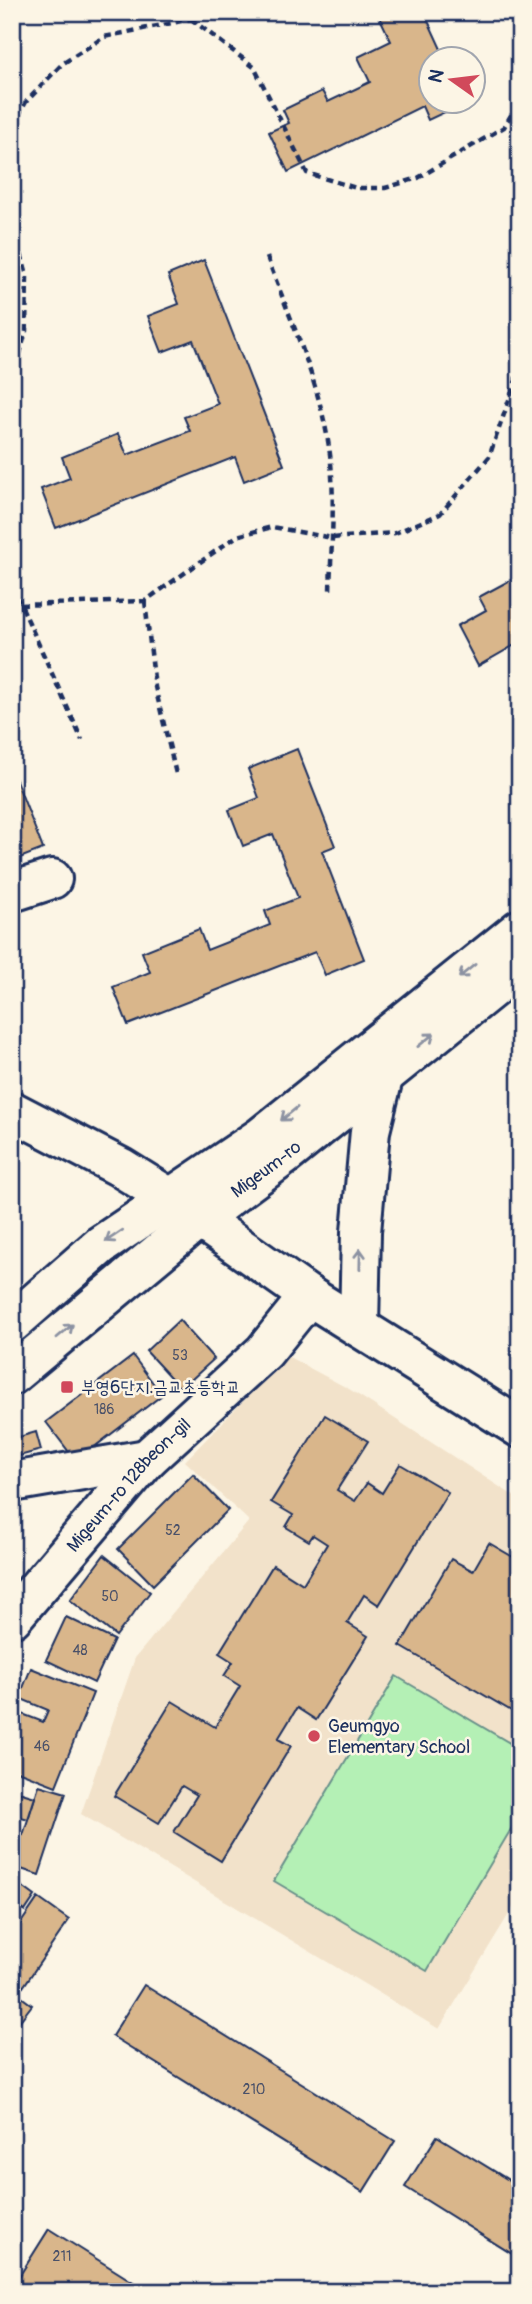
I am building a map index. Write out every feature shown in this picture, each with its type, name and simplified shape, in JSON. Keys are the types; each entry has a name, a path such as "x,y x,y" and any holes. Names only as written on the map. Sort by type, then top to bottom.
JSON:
{"street":[{"path":"12,892 52,879"},
{"name":"Migeum-ro","path":"12,1375 261,1137 520,929"},
{"name":"Migeum-ro","path":"12,1323 101,1245 185,1208 284,1156 520,965"},
{"path":"359,1327 361,1232 370,1131 384,1074"},
{"path":"12,1111 120,1167 185,1208 309,1296 520,1428"},
{"name":"Migeum-ro 128beon-gil","path":"12,1618 147,1459 264,1352 309,1296"},
{"path":"12,1482 147,1459"}],"path":[{"path":"12,127 26,102 62,64 104,37 191,19 201,12"},
{"path":"191,19 254,67 307,173 356,188 385,188 418,178 504,127 520,100"},
{"path":"12,219 27,276 26,331 16,368 12,370"},
{"path":"267,257 316,390 331,462 330,593"},
{"path":"20,605 145,601 237,536 272,527 332,538 395,533 440,514 489,457 516,380 519,295"},
{"path":"12,585 82,740"},
{"path":"145,601 155,687 176,774"}],"shaded area":[{"name":"Geumgyo Elementary School","path":"287,1356 349,1389 520,1500 520,1896 439,2029 81,1814 135,1658 249,1521 185,1461"}],"green space":[{"path":"396,1676 520,1749 520,1814 427,1971 274,1881"}],"building":[{"path":"377,12 424,12 440,46 416,46 416,109 288,172 269,132 289,123 283,110 322,91 328,102 370,82 358,57 391,41"},
{"path":"204,260 284,465 244,481 235,457 56,528 41,489 70,478 62,457 118,434 127,455 190,431 184,417 218,404 193,340 162,352 148,316 179,304 168,275"},
{"path":"518,576 520,642 478,666 457,626 486,610 479,597"},
{"path":"297,749 335,846 322,851 364,959 325,975 315,952 128,1025 113,987 150,972 142,952 199,929 207,950 270,925 265,911 298,898 273,834 243,846 229,810 259,798 248,769"},
{"path":"12,770 43,849 12,861"},
{"path":"179,1320 214,1359 181,1389 146,1351"},
{"path":"133,1356 162,1395 76,1461 46,1422"},
{"path":"325,1415 368,1441 337,1490 355,1501 367,1483 382,1493 400,1464 448,1492 379,1605 364,1595 347,1623 368,1636 316,1720 297,1708 278,1739 291,1746 221,1861 174,1832 197,1795 182,1786 159,1823 114,1796 172,1701 215,1727 240,1686 224,1676 233,1662 219,1653 273,1565 303,1584 327,1544 313,1535 309,1541 286,1527 293,1515 271,1502"},
{"path":"36,1432 41,1450 12,1458 12,1439"},
{"path":"193,1474 228,1510 153,1585 118,1549"},
{"path":"489,1543 520,1561 520,1716 400,1646 451,1559 473,1571"},
{"path":"104,1555 150,1592 116,1636 70,1600"},
{"path":"66,1617 114,1640 94,1683 46,1660"},
{"path":"31,1668 93,1693 56,1786 12,1769 12,1710 43,1722 48,1710 19,1698"},
{"path":"39,1785 66,1793 39,1875 12,1866 12,1832 23,1835"},
{"path":"12,1790 35,1797 28,1819 12,1814"},
{"path":"12,1879 35,1896 25,1911 12,1902"},
{"path":"38,1898 69,1920 23,1987 12,1979 12,1936"},
{"path":"144,1985 395,2141 363,2192 112,2036"},
{"path":"12,1990 32,2005 12,2031"},
{"path":"437,2136 520,2187 520,2259 405,2187"},
{"path":"49,2229 149,2292 29,2292 15,2283"}],"place":[{"name":"부영6단지.금교초등학교","path":"67,1387"},
{"name":"Geumgyo Elementary School","path":"314,1736"}]}
